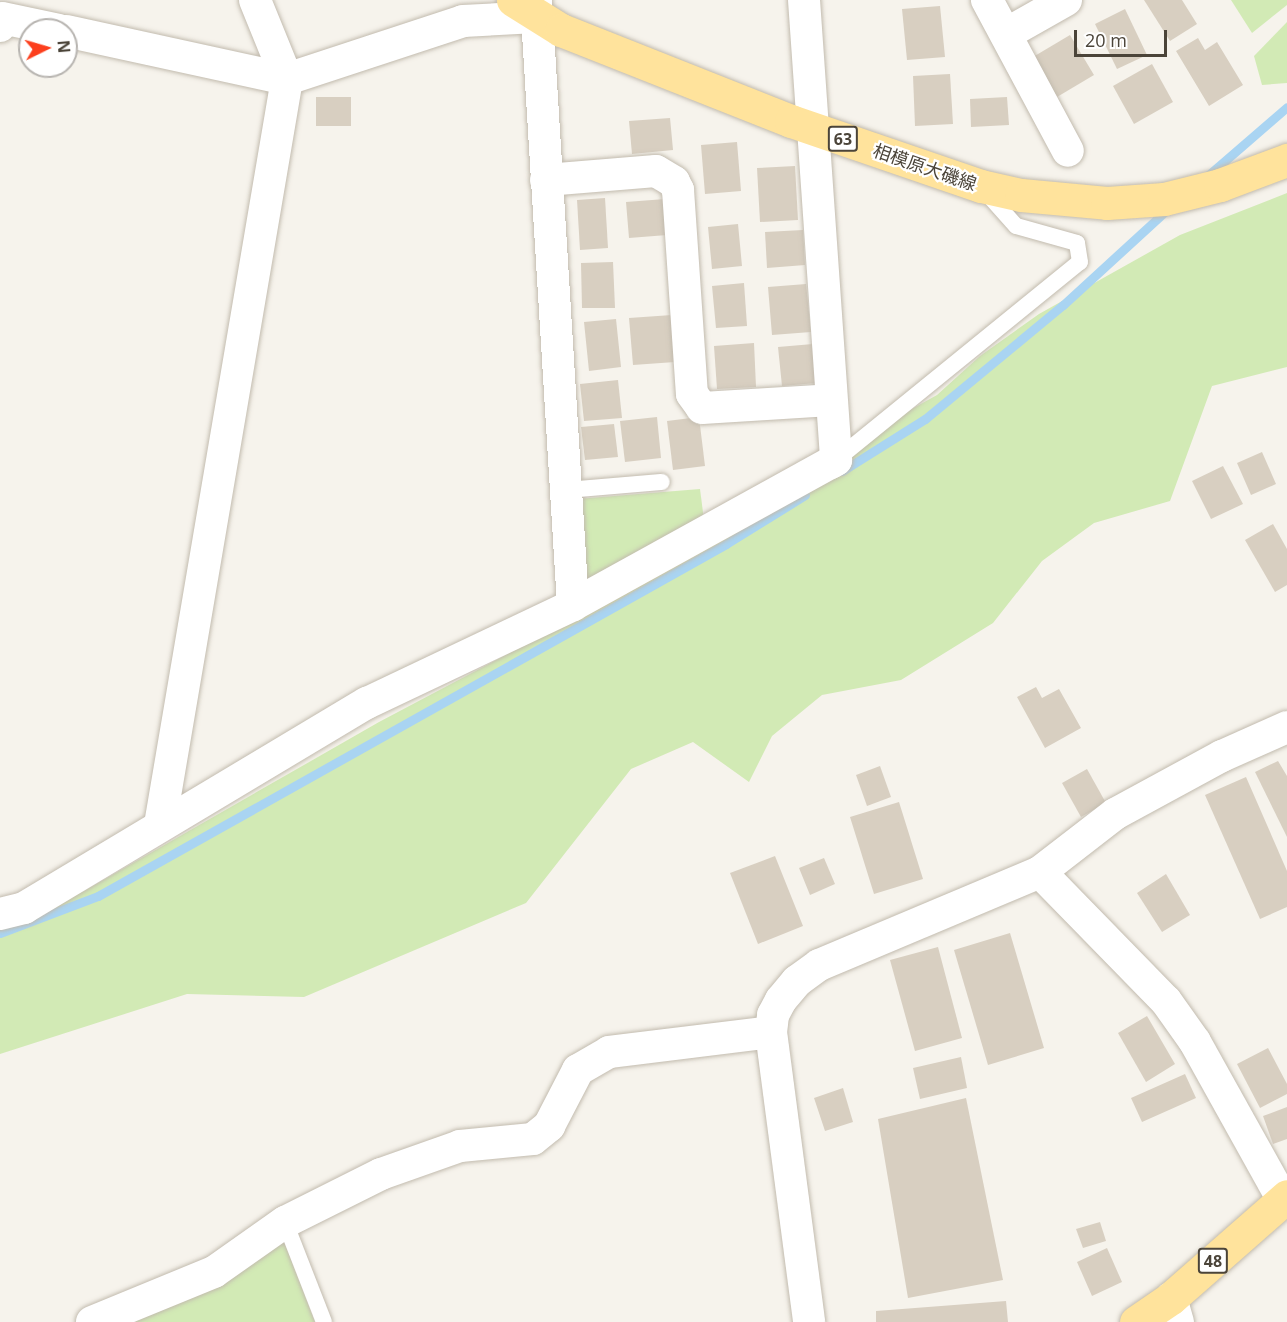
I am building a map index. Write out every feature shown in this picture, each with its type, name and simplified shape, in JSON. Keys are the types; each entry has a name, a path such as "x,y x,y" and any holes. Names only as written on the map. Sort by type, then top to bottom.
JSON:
{"main road":[{"name":"相模原大磯線","path":"528,6 610,50 814,128 981,186 1079,202 1164,199 1220,185 1287,160"},
{"name":"48","path":"1137,1322 1174,1310 1285,1198"}],"street":[{"path":"160,825 287,79 255,0"},
{"path":"0,914 24,908 368,703 573,605 834,461 804,0"},
{"path":"987,0 1068,151"},
{"path":"1006,34 1066,0"},
{"path":"78,35 287,79 463,21 528,6 546,180 573,605"},
{"path":"1,16 18,20"},
{"path":"546,180 656,171 674,182 678,190 692,394 702,408 831,400"},
{"path":"809,1322 771,1032 773,1015 797,981 819,965 1040,872 1115,814 1222,756 1287,727"},
{"path":"1040,872 1166,1001 1195,1042 1285,1198"},
{"path":"92,1322 214,1272 285,1221 348,1188 427,1155 460,1146 533,1139 549,1126 578,1070 609,1052 771,1032"}],"lane":[{"path":"834,461 1080,262 1077,243 1016,226 981,186"},
{"path":"566,490 662,482"},
{"path":"285,1221 324,1322"}],"green space":[{"path":"1231,0 1287,0 1287,5 1252,33"},
{"path":"1287,22 1287,83 1262,85 1254,56"},
{"path":"1287,193 1287,367 1212,386 1170,501 1094,523 1042,561 993,623 901,680 822,695 772,736 749,782 693,742 631,769 526,903 304,997 187,994 0,1054 0,923 84,891 379,722 538,638 804,469 937,395 980,356 1039,314 1180,235"},
{"path":"700,489 704,520 584,582 577,499"},
{"path":"283,1239 315,1322 136,1322 135,1319"}],"building":[{"path":"1144,0 1182,0 1197,24 1170,41"},
{"path":"940,6 945,57 907,60 902,9"},
{"path":"1125,9 1147,55 1117,69 1095,24"},
{"path":"1070,35 1094,75 1057,97 1033,57"},
{"path":"1198,38 1205,50 1217,42 1243,85 1209,106 1176,51"},
{"path":"1152,64 1173,102 1134,124 1113,86"},
{"path":"950,74 953,124 915,126 913,76"},
{"path":"316,97 351,97 351,126 316,126"},
{"path":"1007,97 1009,125 971,127 970,99"},
{"path":"670,118 673,150 632,154 629,121"},
{"path":"737,142 741,191 705,194 701,145"},
{"path":"795,166 798,220 760,222 757,168"},
{"path":"605,198 608,248 580,250 577,200"},
{"path":"665,199 667,235 629,238 626,202"},
{"path":"738,224 742,266 712,269 708,227"},
{"path":"803,230 805,265 767,268 765,232"},
{"path":"613,262 615,308 582,308 581,263"},
{"path":"744,283 747,326 716,328 712,286"},
{"path":"806,284 811,332 772,335 768,287"},
{"path":"672,315 675,362 633,365 629,318"},
{"path":"616,319 621,367 589,371 584,322"},
{"path":"754,343 756,387 717,389 714,346"},
{"path":"813,344 816,383 782,386 778,347"},
{"path":"618,380 622,418 584,421 580,384"},
{"path":"657,417 661,458 625,462 620,421"},
{"path":"699,417 705,466 673,470 667,421"},
{"path":"614,424 618,457 585,460 581,427"},
{"path":"1262,452 1276,484 1251,495 1237,463"},
{"path":"1223,466 1243,504 1211,519 1192,481"},
{"path":"1273,524 1287,549 1287,585 1275,592 1245,540"},
{"path":"1036,687 1042,698 1059,689 1081,728 1045,748 1017,697"},
{"path":"1278,761 1287,776 1287,837 1255,772"},
{"path":"880,766 891,797 867,806 856,775"},
{"path":"1087,769 1106,803 1081,817 1062,783"},
{"path":"1246,777 1287,871 1287,907 1260,919 1205,795"},
{"path":"899,802 923,879 874,894 850,817"},
{"path":"775,856 803,926 758,944 730,873"},
{"path":"824,858 835,884 810,895 799,868"},
{"path":"1166,874 1190,915 1162,932 1137,893"},
{"path":"1010,933 1044,1048 988,1065 954,950"},
{"path":"938,947 962,1038 915,1051 890,960"},
{"path":"1147,1016 1175,1064 1146,1082 1118,1033"},
{"path":"1268,1048 1287,1084 1287,1094 1260,1108 1237,1064"},
{"path":"961,1057 967,1088 920,1099 913,1068"},
{"path":"1185,1074 1196,1098 1142,1122 1131,1098"},
{"path":"843,1088 853,1122 825,1131 814,1098"},
{"path":"966,1098 1003,1280 908,1298 878,1119"},
{"path":"1287,1107 1287,1139 1273,1144 1263,1116"},
{"path":"1100,1222 1106,1241 1083,1248 1076,1229"},
{"path":"1107,1248 1122,1282 1092,1296 1077,1262"},
{"path":"1006,1301 1008,1322 876,1322 876,1311"}],"waterway":[{"path":"1205,178 1287,107"},
{"path":"842,471 925,419 1063,305 1169,208"},
{"path":"0,933 98,896 726,544 805,495"}]}
